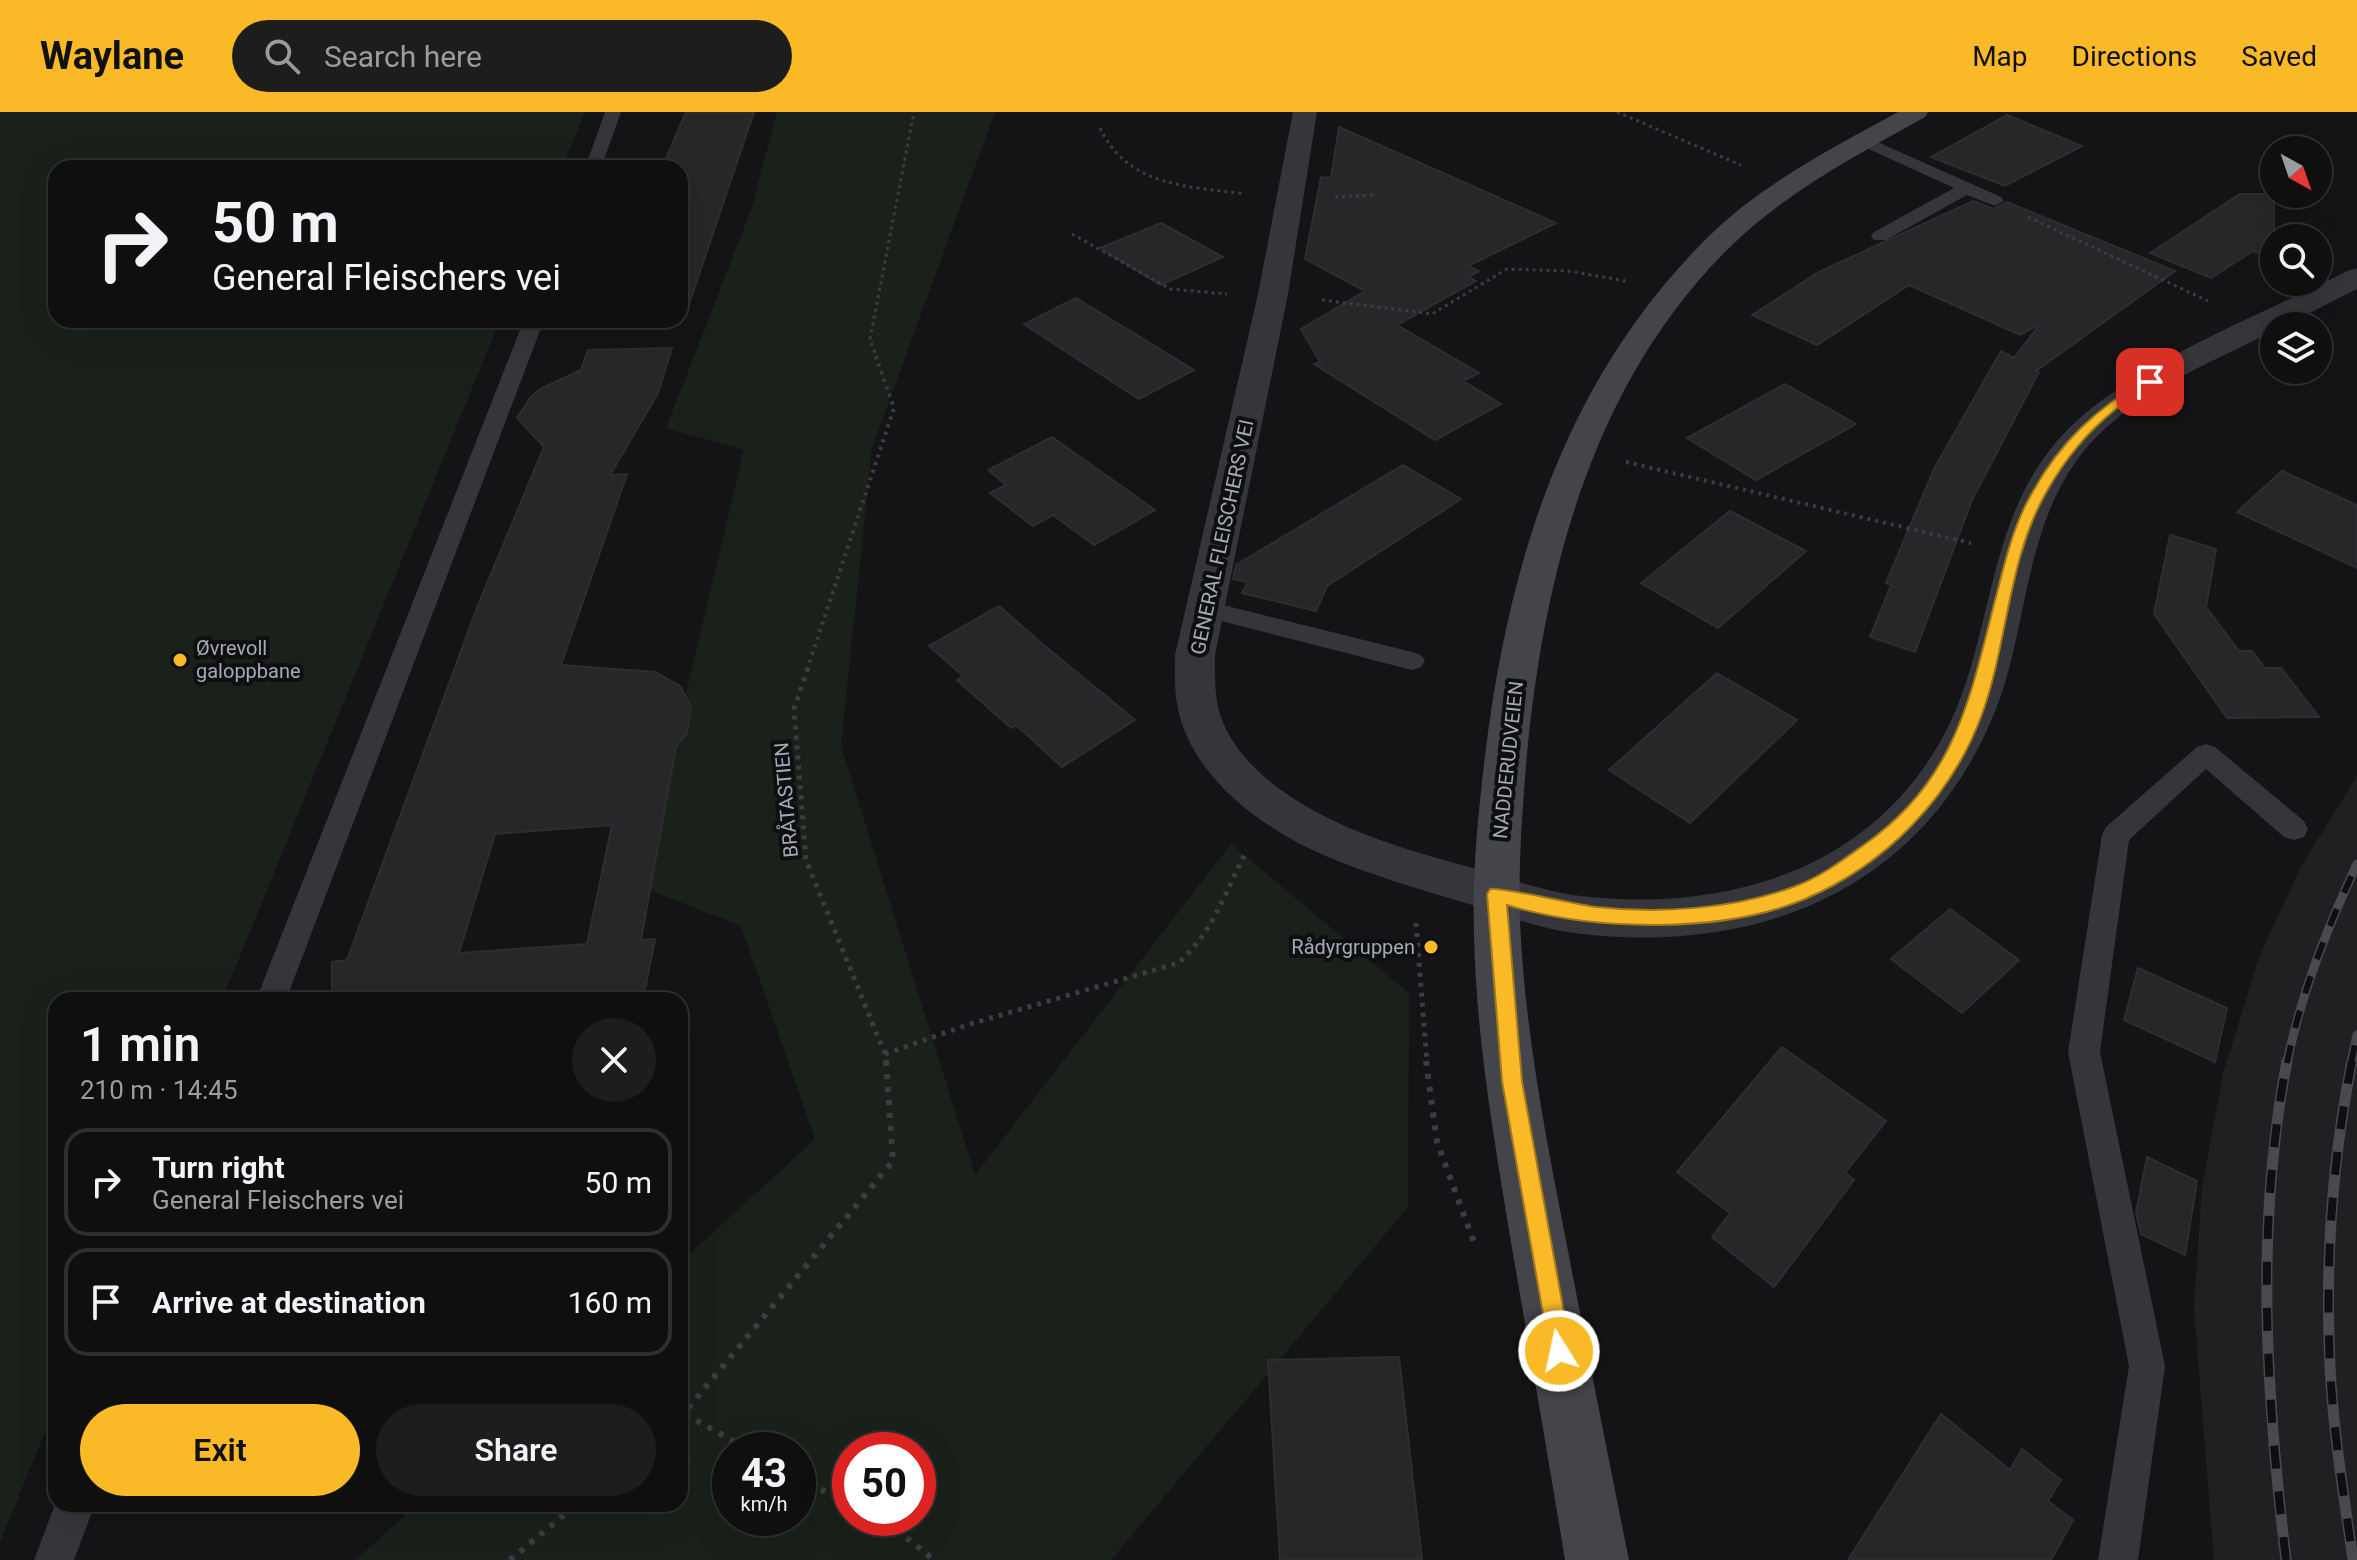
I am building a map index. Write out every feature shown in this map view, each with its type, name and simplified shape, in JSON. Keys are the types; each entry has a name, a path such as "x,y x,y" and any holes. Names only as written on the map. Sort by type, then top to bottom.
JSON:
{"main road":[{"name":"NADDERUDVEIEN","path":"1597,1560 1521,1142 1505,1017 1496,894 1501,797 1526,609 1558,502 1593,416 1644,329 1721,240 1775,196 1916,112"}],"street":[{"name":"GENERAL FLEISCHERS VEI","path":"1305,112 1272,296 1195,655 1195,688 1200,716 1224,762 1262,798 1283,812 1344,844 1496,894 1575,914 1676,917 1735,910 1798,893 1846,868 1890,837 1920,805 1952,763 1973,715 2015,553 2037,495 2083,430 2114,404 2150,382 2357,277"}],"lane":[{"path":"596,160 613,112"},
{"path":"1864,141 1995,201"},
{"path":"1880,236 1967,188"},
{"path":"274,992 531,328"},
{"path":"1207,609 1412,661"},
{"path":"2118,1560 2147,1366 2084,1052 2116,835 2206,754 2294,829"},
{"path":"54,1560 72,1512"}],"path":[{"name":"BRÅTASTIEN","path":"688,1409 893,1161 885,1054 806,860 794,709 894,408 870,339 914,112"},
{"path":"1617,112 1753,170"},
{"path":"1100,128 1105,145 1140,174 1180,184 1289,202"},
{"path":"1995,201 2259,326"},
{"path":"1072,234 1170,289 1272,296 1432,314 1507,269 1568,271 1627,281"},
{"path":"1623,461 2015,553"},
{"path":"885,1054 967,1025 1178,963 1192,953 1207,932 1250,845 1283,812"},
{"path":"1416,915 1420,997 1432,1117 1437,1142 1476,1249"},
{"path":"688,1419 714,1432"},
{"path":"510,1560 567,1512"},
{"path":"904,1536 934,1560"}],"shaded area":[{"name":"Øvrevoll galoppbane","path":"0,112 585,112 565,160 48,160 48,328 497,328 225,992 48,992 48,1425 0,1542"},
{"path":"777,112 995,112 872,448 841,746 975,1175 1231,844 1409,993 1408,1207 1111,1560 356,1560 408,1512 688,1512 688,1256 815,1139 741,926 640,886 744,450 666,428 752,207"},
{"path":"2357,776 2357,1560 2214,1560 2194,1308 2202,1187 2223,1074 2258,960 2300,868"}],"building":[{"path":"686,112 754,112 688,307 688,160 665,160"},
{"path":"2007,115 2082,146 2005,186 1931,157"},
{"path":"1339,127 1556,223 1468,266 1479,271 1468,277 1476,281 1397,325 1479,373 1463,381 1501,404 1435,440 1314,364 1320,362 1301,329 1365,291 1305,259 1321,177 1331,178"},
{"path":"2240,194 2260,194 2260,208 2274,208 2274,224 2260,224 2260,254 2253,251 2211,278 2150,253"},
{"path":"1973,201 1994,209 2007,202 2175,271 2036,371 2039,372 1972,500 1915,652 1870,637 1891,585 1886,583 1934,469 2001,351 2014,358 2040,324 2020,335 1909,285 1817,345 1752,315 1819,272"},
{"path":"1161,223 1223,257 1161,285 1100,248"},
{"path":"1076,298 1194,370 1139,399 1024,324"},
{"path":"672,348 658,393 610,475 627,474 561,665 655,672 680,686 691,707 687,733 676,746 641,940 655,939 645,992 332,992 332,962 347,960 478,605 544,447 517,418 540,389 581,370 588,350","holes":["612,825 587,944 459,953 495,834"]},
{"path":"1785,384 1856,424 1756,480 1687,438"},
{"path":"1052,437 1155,510 1094,545 1053,515 1033,526 990,493 1006,485 988,470"},
{"path":"1403,465 1461,499 1327,586 1316,611 1242,593 1248,582 1233,579 1236,565"},
{"path":"2282,471 2357,505 2357,568 2237,512"},
{"path":"1730,511 1806,551 1718,628 1641,583"},
{"path":"2170,535 2216,549 2206,607 2239,651 2252,651 2265,668 2281,668 2319,717 2227,718 2154,614"},
{"path":"999,606 1135,720 1062,767 1016,725 1011,728 957,680 963,676 929,646"},
{"path":"1717,673 1797,720 1690,823 1609,770"},
{"path":"1950,909 2019,960 1962,1013 1891,959"},
{"path":"2138,968 2227,1008 2215,1062 2124,1020"},
{"path":"1782,1047 1886,1121 1845,1173 1854,1180 1774,1287 1712,1237 1730,1213 1677,1172"},
{"path":"2147,1157 2197,1181 2185,1255 2141,1234 2136,1212"},
{"path":"1399,1357 1422,1560 1280,1560 1268,1360"},
{"path":"1941,1414 2010,1470 2022,1449 2061,1480 2048,1501 2073,1520 2051,1560 1848,1560"}],"railway":[{"path":"2287,1063 2316,962 2357,864"},
{"path":"2351,1063 2357,1035"},
{"path":"2286,1560 2269,1372 2267,1248 2277,1123 2287,1061"},
{"path":"2352,1061 2335,1175 2329,1289 2334,1415 2353,1560"}],"place":[{"name":"Øvrevoll galoppbane","path":"180,660"},
{"name":"Rådyrgruppen","path":"1431,947"}],"route":[{"path":"1559,1351 1512,1081 1496,894 1575,914 1676,917 1735,910 1798,893 1846,868 1890,837 1920,805 1952,763 1973,715 2015,553 2037,495 2083,430 2114,404 2150,382"}]}
